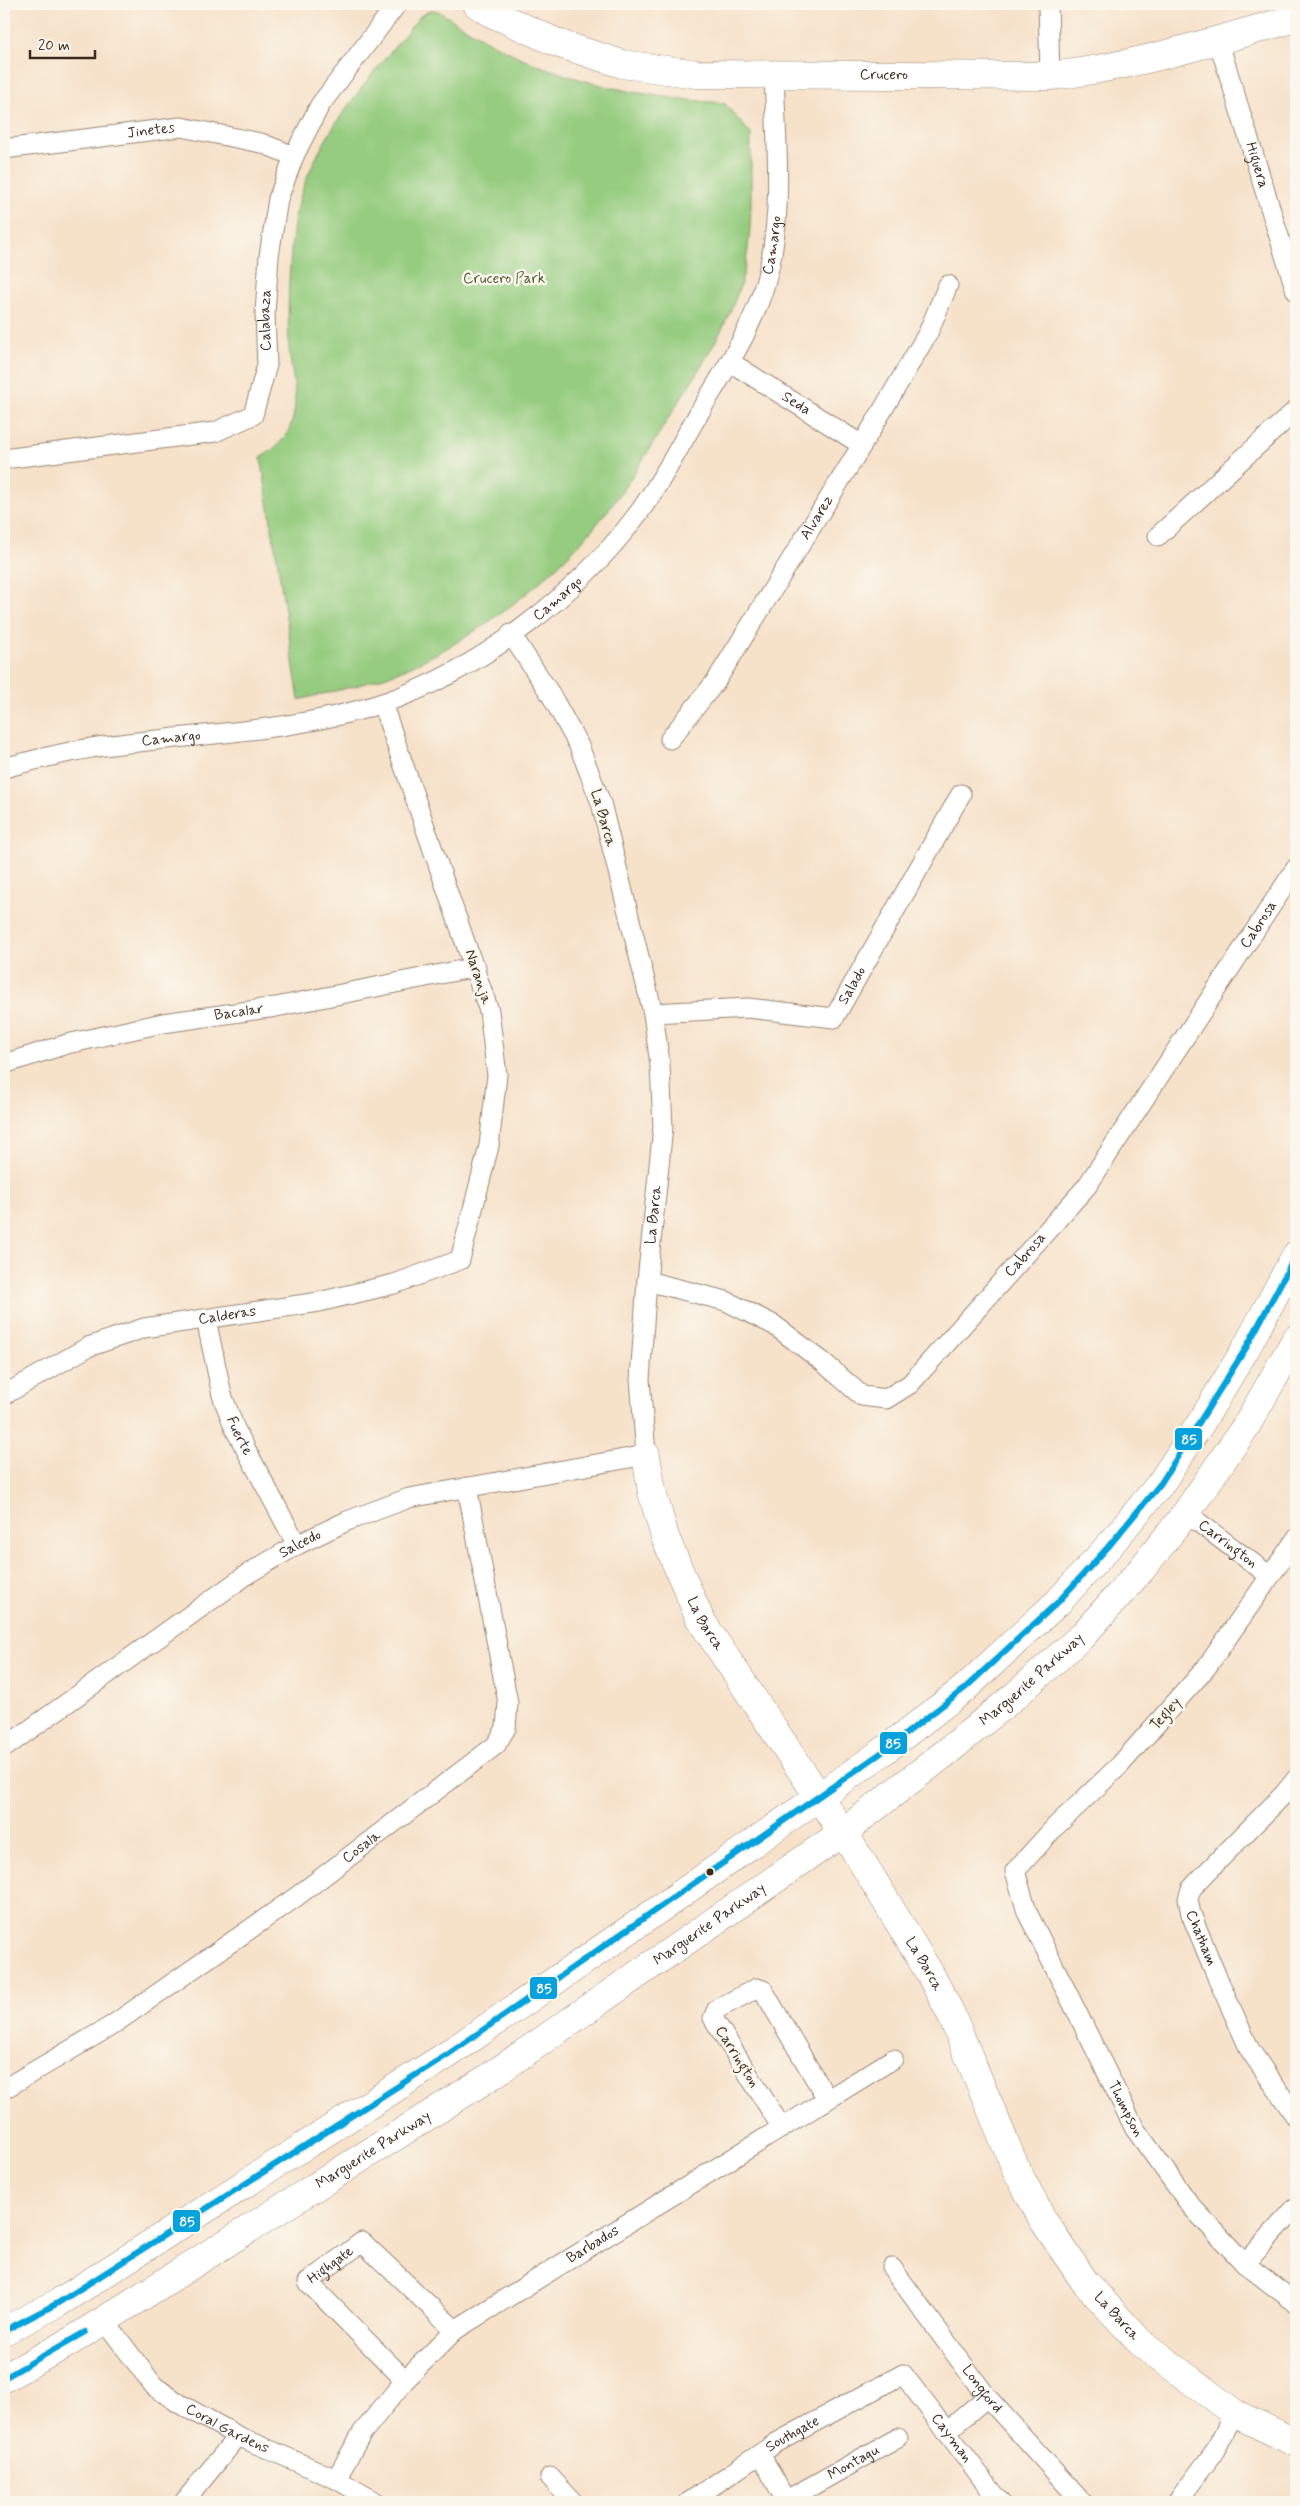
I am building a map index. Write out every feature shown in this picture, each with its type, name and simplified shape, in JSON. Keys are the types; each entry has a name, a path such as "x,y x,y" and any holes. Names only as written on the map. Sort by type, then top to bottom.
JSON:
{"main road":[{"name":"Crucero","path":"477,4 560,44 622,64 697,74 1050,76 1098,71 1152,59 1296,18"},
{"path":"4,2331 58,2304 447,2055 881,1753 965,1688 1058,1602 1108,1547 1161,1484 1202,1421 1296,1255"},
{"name":"Marguerite Parkway","path":"4,2378 68,2343 491,2076 842,1833 948,1752 1082,1636 1140,1570 1186,1513 1246,1426 1296,1339"},
{"name":"La Barca","path":"646,1456 652,1492 665,1537 700,1618 842,1833 920,1958 951,2014 1016,2169 1058,2244 1085,2282 1140,2342 1234,2413 1296,2443"}],"street":[{"name":"Calabaza","path":"4,459 215,432 253,415 267,365 265,313 272,237 278,198 294,156 320,105 397,4"},
{"path":"1048,4 1050,76"},
{"name":"Higuera","path":"1218,40 1296,291"},
{"name":"Camargo","path":"4,768 116,744 294,725 382,703 430,684 473,661 542,611 592,567 638,514 730,362 759,308 771,263 776,198 774,75"},
{"name":"Jinetes","path":"4,149 181,127 261,143 294,156"},
{"name":"Alvarez","path":"670,739 716,681 862,445 928,333 948,285"},
{"name":"Seda","path":"730,362 862,445"},
{"path":"1158,536 1296,410"},
{"name":"La Barca","path":"511,634 551,696 578,746 601,803 653,1014 660,1065 664,1127 647,1281 640,1379 646,1456"},
{"name":"Naranja","path":"382,703 476,967 489,1011 497,1075 489,1146 460,1260"},
{"name":"Salado","path":"653,1014 748,1008 834,1018 961,794"},
{"name":"Cabrosa","path":"647,1281 726,1301 774,1325 823,1362 862,1396 886,1399 910,1384 1088,1186 1296,868"},
{"name":"Bacalar","path":"4,1064 67,1044 163,1023 276,1007 476,967"},
{"name":"Calderas","path":"4,1395 88,1347 144,1328 319,1302 394,1284 460,1260"},
{"name":"Fuerte","path":"206,1320 222,1395 235,1429 296,1545"},
{"name":"Salcedo","path":"4,1748 250,1573 296,1545 408,1498 467,1486 646,1456"},
{"name":"Cosala","path":"4,2090 111,2026 296,1897 496,1745 506,1728 508,1704 467,1486"},
{"name":"Carrington","path":"1186,1513 1270,1576"},
{"name":"Tegley","path":"1015,1871 1056,1826 1120,1765 1206,1668 1296,1539"},
{"name":"Chatham","path":"1296,1778 1284,1794 1191,1889 1188,1899 1191,1914 1213,1968 1250,2050 1296,2117"},
{"name":"Thompson","path":"1015,1871 1027,1912 1135,2129 1191,2206 1244,2264 1296,2303"},
{"name":"Carrington","path":"782,2128 713,2018 717,2009 757,1988 763,1990 827,2099"},
{"name":"Barbados","path":"336,2479 362,2433 405,2380 455,2330 893,2059"},
{"path":"1244,2264 1296,2207"},
{"name":"Highgate","path":"405,2380 308,2282 362,2242 455,2330"},
{"name":"Longford","path":"892,2268 987,2398 1082,2502"},
{"name":"Coral Gardens","path":"104,2320 154,2386 180,2404 238,2436 336,2479 376,2502"},
{"name":"Cayman","path":"903,2374 1000,2502"},
{"name":"Southgate","path":"688,2502 776,2443 903,2374"},
{"path":"946,2432 987,2398"},
{"path":"1177,2502 1215,2451 1234,2413"},
{"path":"184,2502 238,2436"},
{"name":"Montagu","path":"785,2502 898,2438"},
{"path":"760,2454 785,2502"},
{"path":"550,2477 574,2502"}],"green space":[{"name":"Crucero Park","path":"431,10 438,11 517,56 592,83 644,94 724,103 751,134 751,211 745,268 734,303 718,336 646,455 601,519 554,570 497,616 436,654 372,681 299,700 261,457 276,447 284,438 290,427 294,412 295,393 289,346 288,317 289,274 293,232 299,201 310,171 324,143 341,116 380,65 420,16"}],"transit line":[{"name":"85","path":"4,2331 58,2303 447,2055 881,1753 965,1688 1058,1602 1108,1547 1161,1483 1246,1348 1296,1255"},
{"name":"85","path":"4,2378 85,2332"}]}
